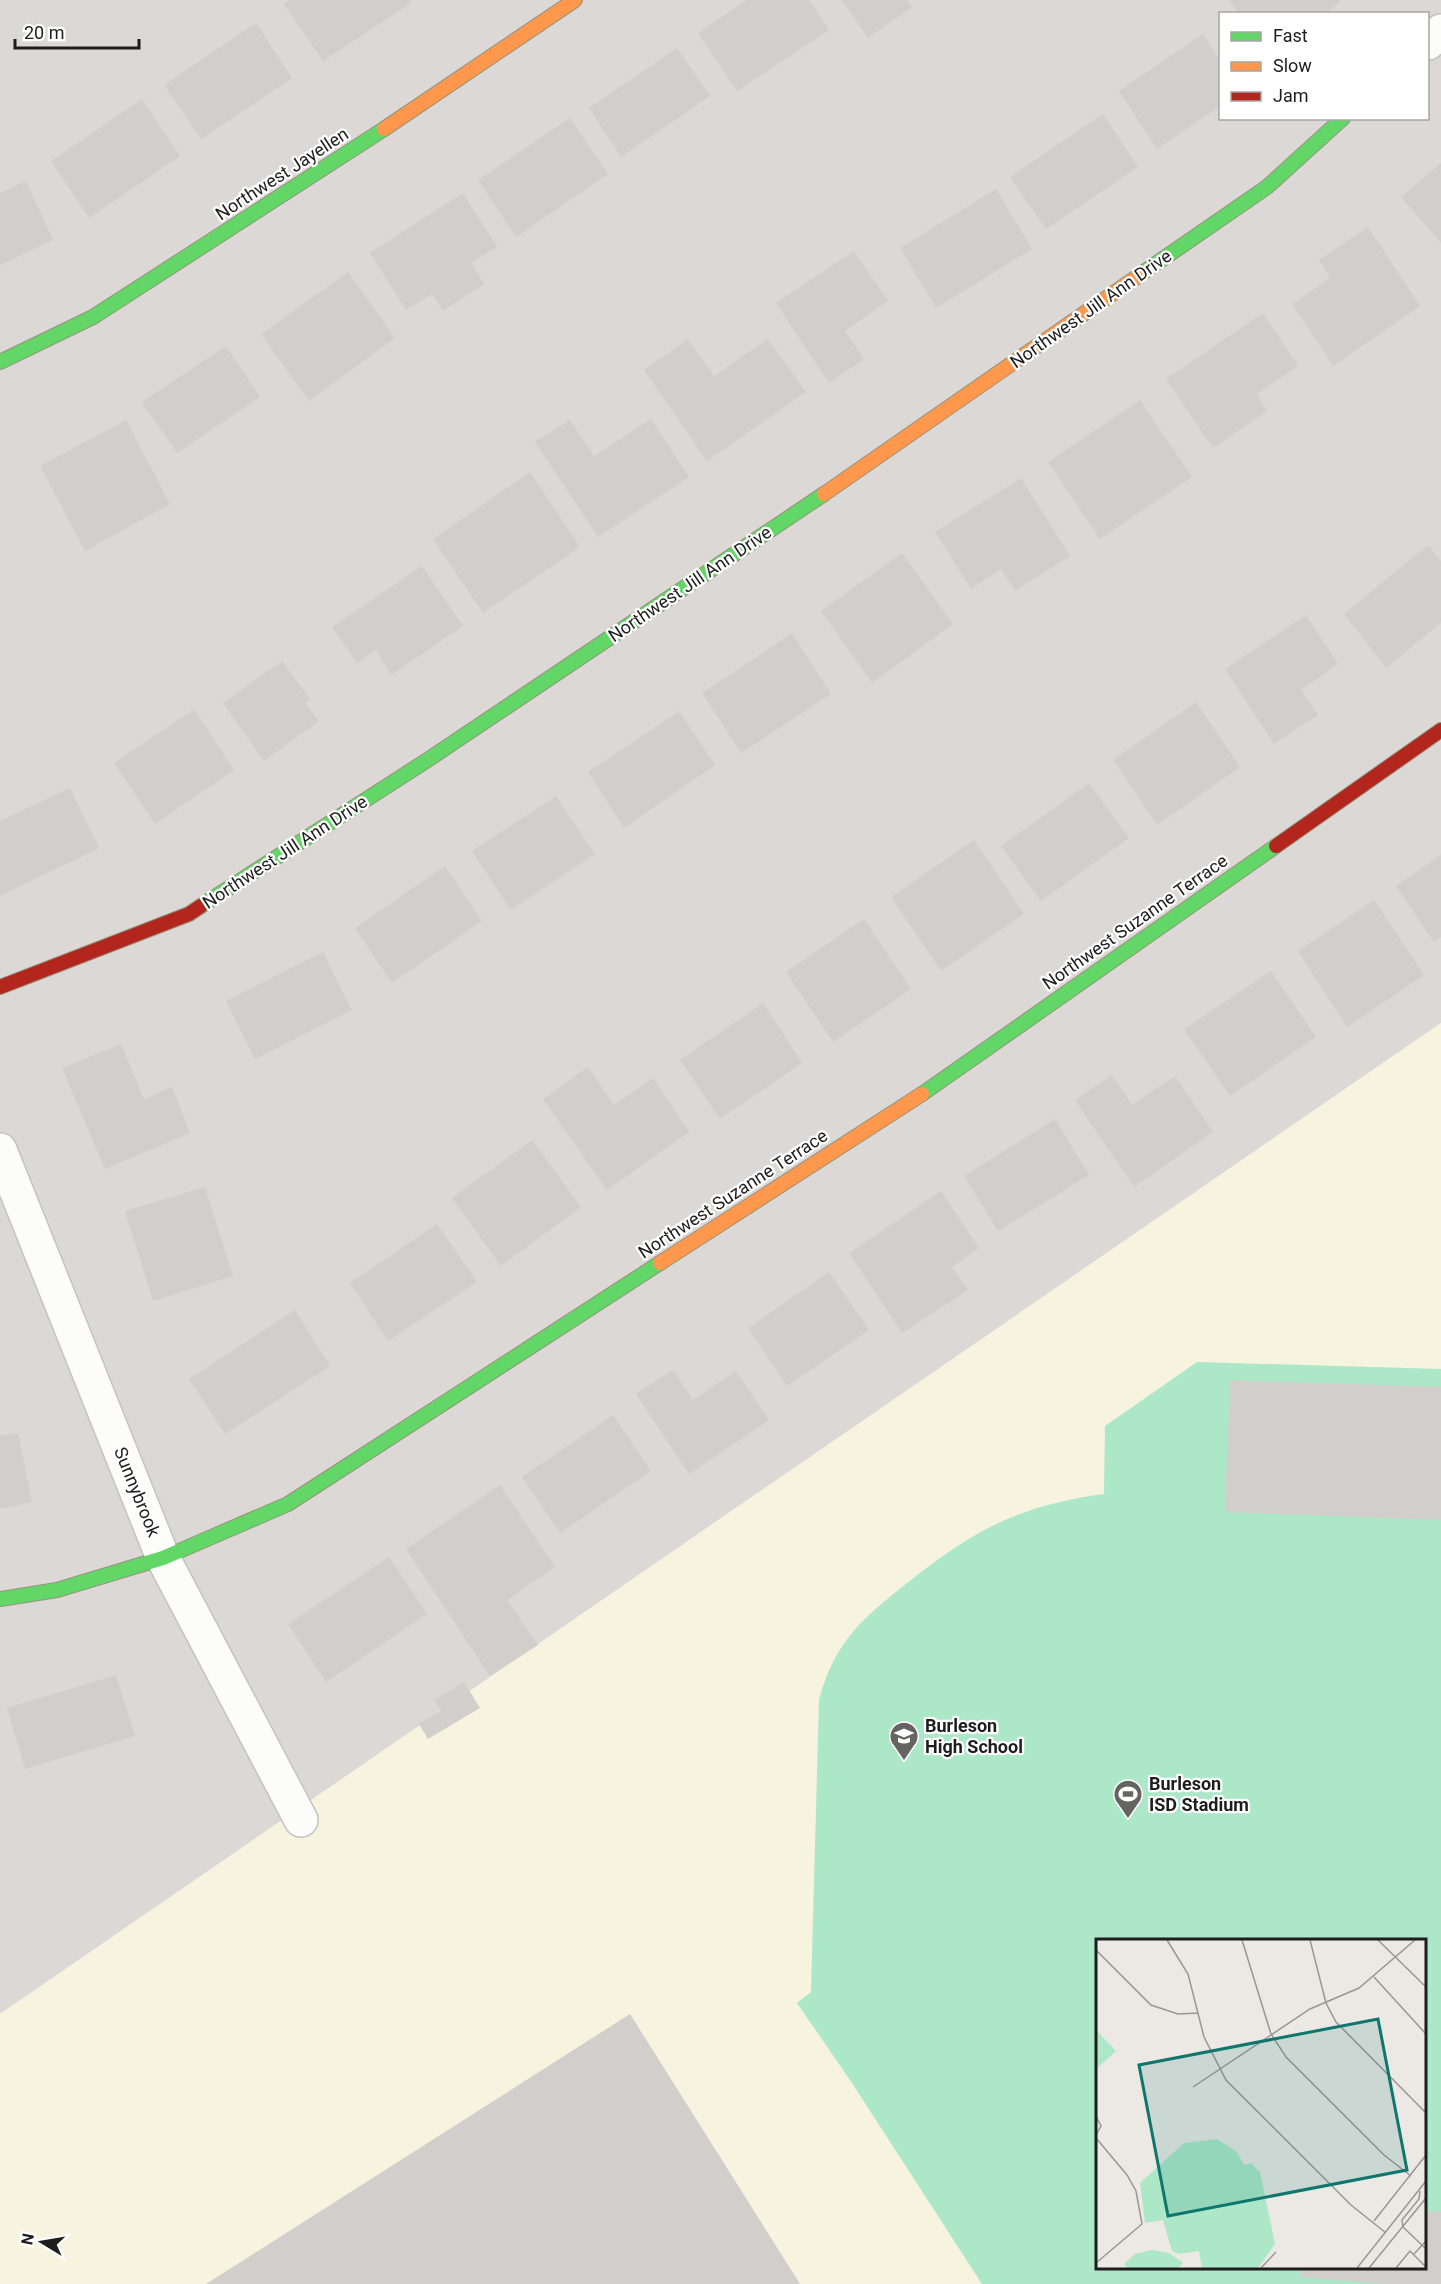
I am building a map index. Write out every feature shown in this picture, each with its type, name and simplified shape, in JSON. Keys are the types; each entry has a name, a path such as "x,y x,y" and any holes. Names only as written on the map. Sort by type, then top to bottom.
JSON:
{"street":[{"name":"Northwest Jayellen","path":"0,362 93,317 339,159 575,0"},
{"path":"1429,42 1441,31"},
{"name":"Northwest Jill Ann Drive","path":"0,987 189,914 219,895 429,759 817,500 1267,187 1341,120"},
{"name":"Northwest Suzanne Terrace","path":"0,1599 57,1590 163,1558 288,1504 891,1114 1441,730"},
{"name":"Sunnybrook","path":"0,1150 163,1558 301,1820"}],"shaded area":[{"path":"0,0 1441,0 1441,1023 0,2014"},
{"name":"Burleson High School","path":"1441,1023 1441,2284 0,2284 0,2014"}],"green space":[{"name":"Burleson ISD Stadium","path":"1197,1362 1441,1369 1441,2284 982,2284 852,2083 797,2003 811,1992 819,1700 826,1679 843,1645 865,1618 879,1606 934,1562 979,1533 1001,1522 1048,1505 1104,1494 1105,1426"}],"building":[{"path":"290,0 409,0 411,3 323,61 284,4"},
{"path":"747,0 809,0 829,30 737,91 698,33"},
{"path":"842,0 907,0 912,7 868,38"},
{"path":"1228,0 1341,0 1328,12 1238,12"},
{"path":"256,23 292,78 201,139 164,85"},
{"path":"1203,34 1219,58 1219,107 1157,149 1119,91"},
{"path":"677,48 710,96 621,157 589,108"},
{"path":"142,99 180,156 89,218 51,161"},
{"path":"1103,114 1138,167 1046,229 1010,177"},
{"path":"570,118 608,174 516,237 478,180"},
{"path":"1441,163 1441,243 1401,197"},
{"path":"26,181 53,240 0,265 0,193"},
{"path":"996,189 1032,249 936,308 900,248"},
{"path":"463,193 497,247 471,263 484,284 443,311 432,294 406,310 370,253"},
{"path":"1368,227 1420,306 1333,366 1292,304 1330,278 1319,260"},
{"path":"854,251 888,301 845,331 864,359 829,383 776,303"},
{"path":"348,272 395,338 309,401 261,334"},
{"path":"1263,313 1298,366 1257,394 1267,411 1213,448 1166,379"},
{"path":"688,339 714,376 768,339 806,392 707,461 644,370"},
{"path":"226,346 260,397 177,453 142,402"},
{"path":"1140,400 1192,477 1100,539 1048,462"},
{"path":"651,419 689,477 598,537 535,442 570,420 594,456"},
{"path":"126,420 170,504 85,551 40,466"},
{"path":"530,472 580,547 483,613 433,539"},
{"path":"1021,478 1070,556 1015,591 1001,569 971,589 935,532"},
{"path":"1428,545 1441,561 1441,623 1386,668 1344,614"},
{"path":"902,553 953,624 872,683 821,611"},
{"path":"422,566 463,626 391,675 376,650 357,663 332,627"},
{"path":"1306,615 1338,664 1301,690 1318,715 1274,744 1225,669"},
{"path":"792,633 831,694 741,753 702,693"},
{"path":"282,661 310,699 305,703 319,721 264,761 223,703"},
{"path":"1196,702 1240,767 1157,825 1113,760"},
{"path":"194,709 234,770 155,824 114,763"},
{"path":"679,711 715,765 624,828 588,772"},
{"path":"1089,783 1129,838 1041,901 1001,846"},
{"path":"70,788 99,848 0,896 0,821"},
{"path":"556,796 595,854 511,910 472,851"},
{"path":"974,840 1024,914 941,971 891,897"},
{"path":"1441,855 1441,937 1434,942 1396,886"},
{"path":"445,866 482,921 392,983 355,928"},
{"path":"1374,900 1424,975 1347,1027 1298,951"},
{"path":"864,919 911,989 833,1042 786,972"},
{"path":"323,952 352,1010 255,1059 226,1001"},
{"path":"1271,971 1316,1037 1230,1096 1184,1029"},
{"path":"763,1003 802,1063 720,1119 680,1060"},
{"path":"121,1044 144,1099 172,1087 190,1133 105,1169 62,1068"},
{"path":"588,1067 614,1105 653,1078 689,1132 607,1190 543,1099"},
{"path":"1112,1075 1132,1105 1175,1076 1213,1132 1134,1187 1075,1100"},
{"path":"1055,1119 1089,1175 998,1231 964,1176"},
{"path":"532,1140 581,1207 501,1266 452,1198"},
{"path":"205,1187 233,1276 153,1301 125,1211"},
{"path":"941,1191 979,1248 952,1267 968,1290 902,1333 849,1253"},
{"path":"437,1224 477,1282 388,1341 350,1283"},
{"path":"829,1272 869,1330 787,1386 748,1328"},
{"path":"295,1310 330,1366 225,1434 189,1379"},
{"path":"673,1370 693,1400 736,1371 769,1420 689,1474 636,1394"},
{"path":"1230,1380 1441,1387 1441,1520 1225,1512"},
{"path":"613,1415 651,1471 560,1533 522,1477"},
{"path":"18,1433 32,1502 0,1509 0,1436"},
{"path":"500,1485 555,1567 507,1600 538,1645 490,1676 406,1549"},
{"path":"389,1557 427,1614 326,1682 288,1624"},
{"path":"116,1675 135,1736 25,1769 7,1708"},
{"path":"464,1682 480,1708 428,1739 419,1724 441,1711 434,1700"},
{"path":"630,2014 800,2284 206,2284"},
{"path":"1426,2211 1441,2212 1441,2284 1385,2284 1300,2277 1301,2269 1426,2269"}],"traffic: fast":[{"path":"1141,274 1267,187 1341,120"},
{"path":"0,362 93,317 384,129"},
{"path":"201,906 429,759 824,494"},
{"path":"922,1094 1276,846"},
{"path":"0,1599 57,1590 163,1558 288,1504 660,1263"}],"traffic: slow":[{"path":"384,129 575,0"},
{"path":"824,494 1141,274"},
{"path":"660,1263 922,1094"}],"traffic: jam":[{"path":"1276,846 1441,730"},
{"path":"0,987 189,914 201,906"}],"place":[{"name":"Burleson High School","path":"904,1762"},
{"name":"Burleson ISD Stadium","path":"1128,1820"}]}
